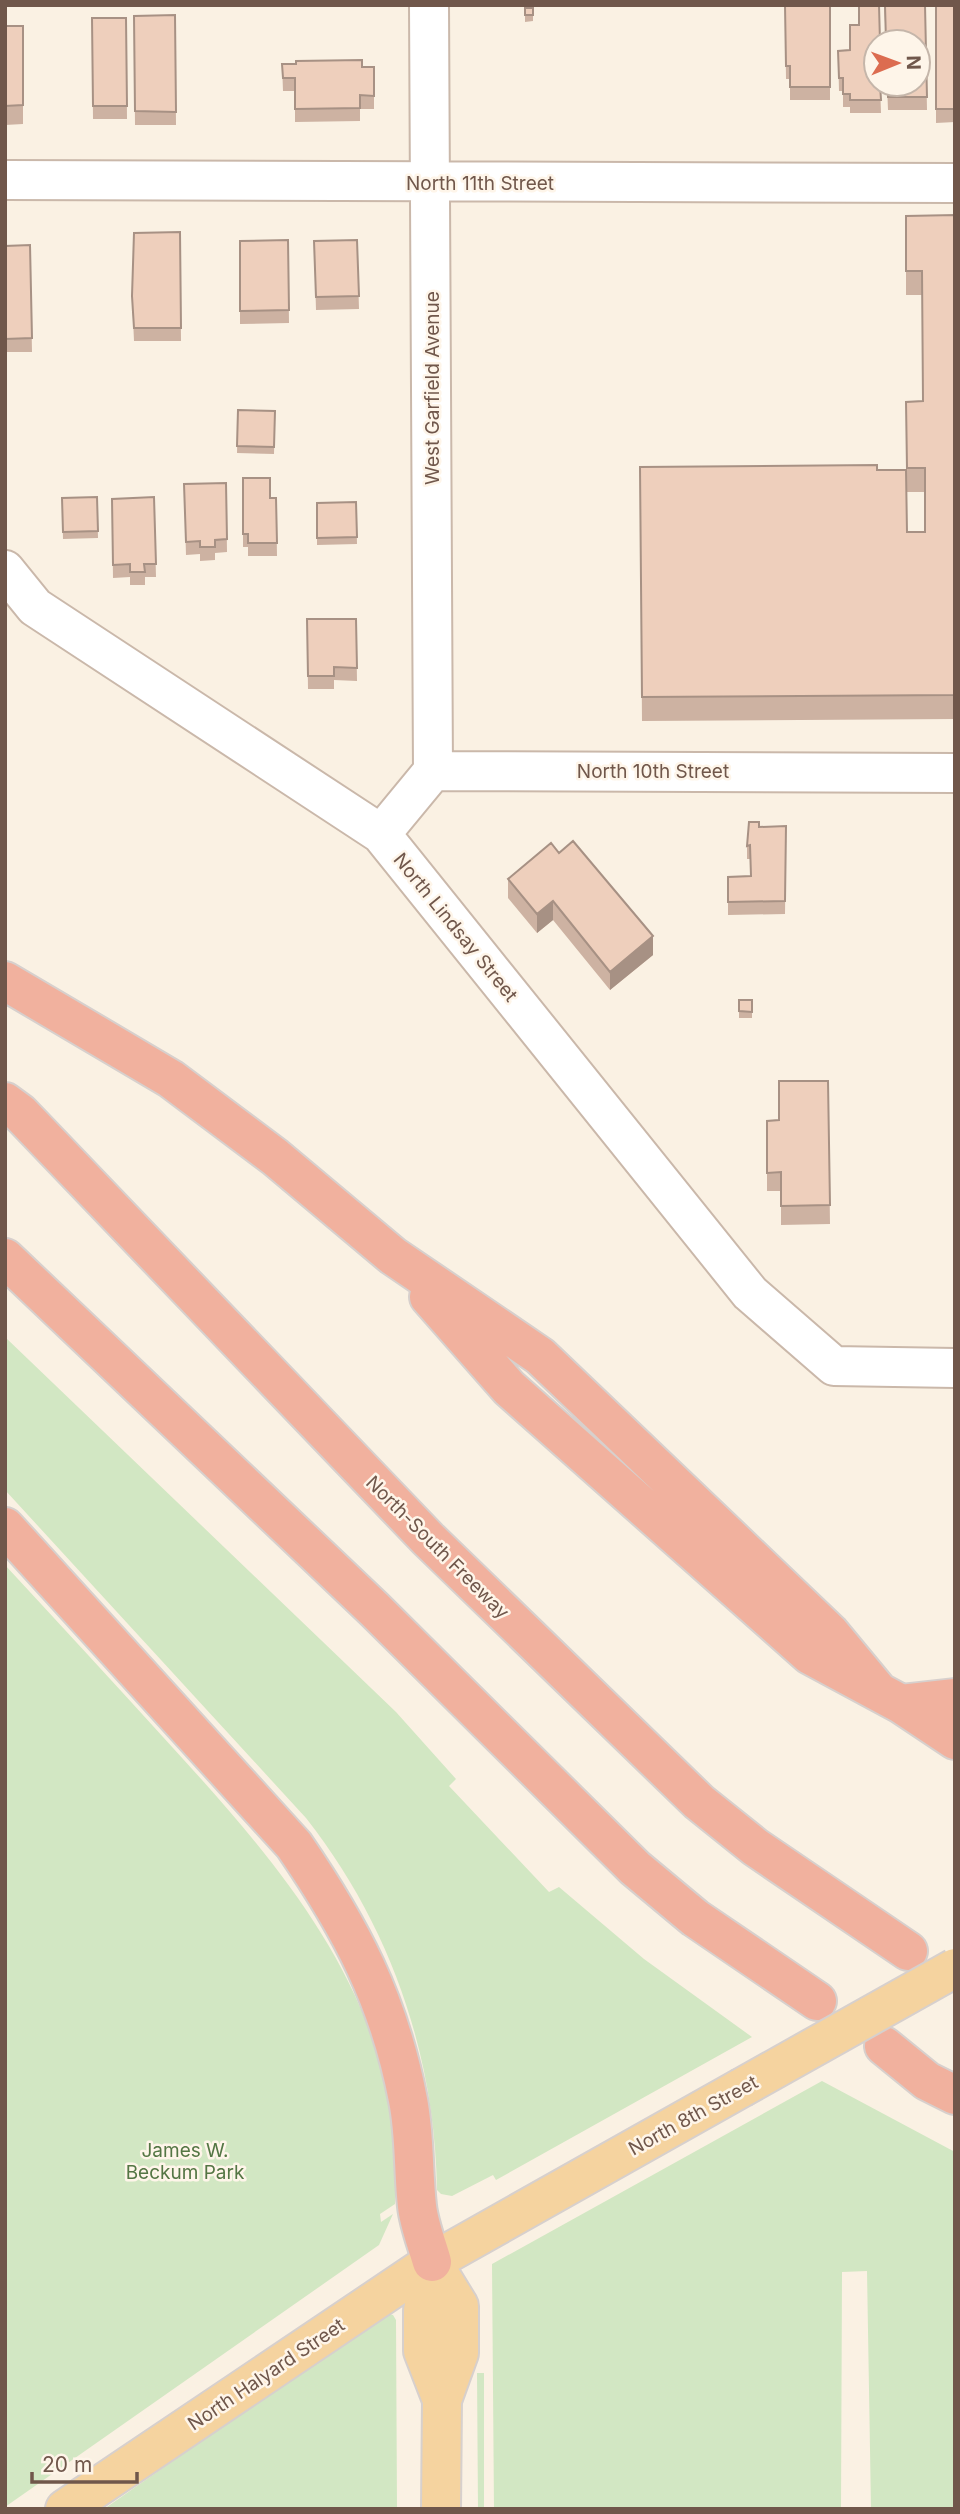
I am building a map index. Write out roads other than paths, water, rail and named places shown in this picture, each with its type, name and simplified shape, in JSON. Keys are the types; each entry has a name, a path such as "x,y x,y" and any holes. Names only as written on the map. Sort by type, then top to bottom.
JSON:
{"highway":[{"path":"5,981 171,1079 275,1157 393,1256 540,1356 830,1633 890,1698 955,1740"},
{"name":"North-South Freeway","path":"5,1102 20,1113 428,1539 699,1802 755,1847 908,1951"},
{"path":"5,1258 374,1609 635,1868 695,1918 817,2001"},
{"path":"5,1527 294,1845 340,1914 360,1950 380,1998 401,2068 413,2137 417,2208 432,2262"},
{"path":"890,1698 955,1698"},
{"path":"884,2046 927,2081 955,2095"}],"main road":[{"name":"North 8th Street","path":"432,2262 955,1968"},
{"path":"432,2262 423,2311 423,2351 442,2400 441,2509"},
{"name":"North Halyard Street","path":"65,2509 432,2262"}],"street":[{"name":"West Garfield Avenue","path":"429,5 433,771"},
{"name":"North 11th Street","path":"5,180 955,183"},
{"name":"North Lindsay Street","path":"5,570 35,607 239,744 381,834 750,1293 834,1366 955,1368"},
{"name":"North 10th Street","path":"433,771 955,773"},
{"path":"381,834 433,771"}],"park label":[{"name":"James W. Beckum Park","path":"185,2161"}]}
